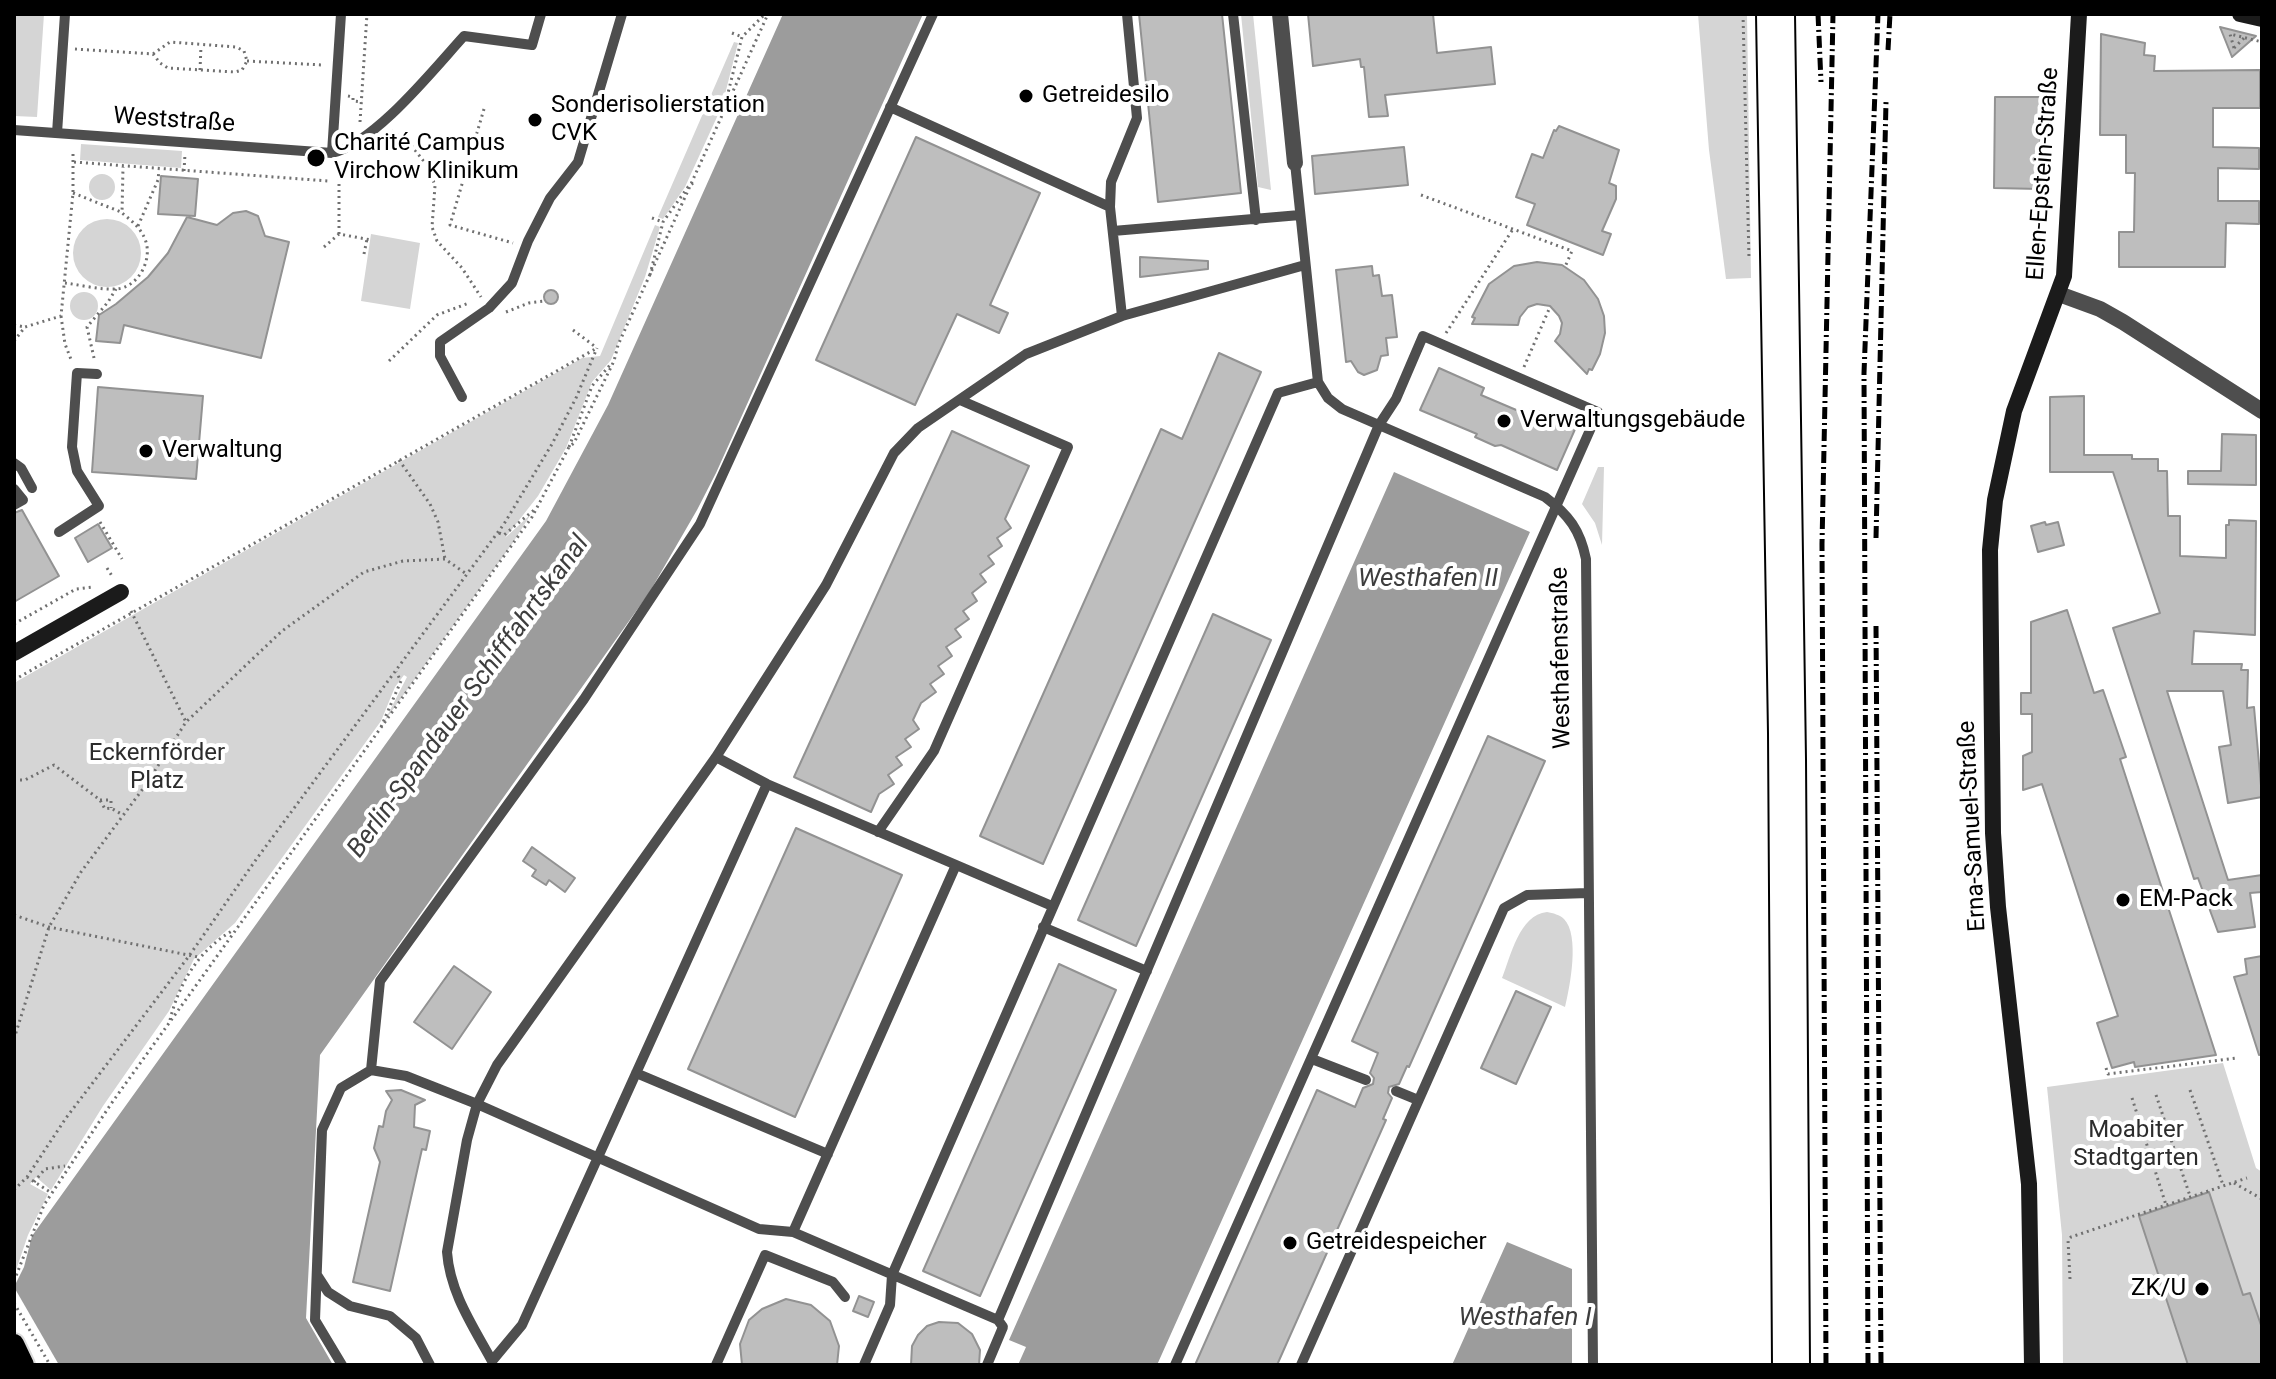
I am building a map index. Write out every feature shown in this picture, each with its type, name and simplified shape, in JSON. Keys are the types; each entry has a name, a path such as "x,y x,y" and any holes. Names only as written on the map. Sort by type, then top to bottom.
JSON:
{"main road":[{"name":"Ellen-Epstein-Straße","path":"2059,294 2067,258 2079,14"},
{"path":"2240,14 2262,19"},
{"name":"Erna-Samuel-Straße","path":"2032,1365 2029,1184 1998,907 1993,833 1990,550 1995,500 2011,422 2059,294"},
{"path":"14,653 121,592"},
{"path":"14,1344 24,1365"}],"street":[{"path":"1280,14 1295,163"},
{"name":"Ellen-Epstein-Straße","path":"2059,294 2100,309 2123,322 2262,411"}],"lane":[{"path":"57,133 65,14"},
{"path":"341,14 336,152 348,149 413,93 464,36 532,45 541,14"},
{"path":"462,397 440,356 440,342 512,283 528,241 550,198 578,162 622,14"},
{"path":"371,1070 380,981 584,699 691,539 933,14"},
{"path":"1122,316 1110,207 1111,182 1137,118 1127,14"},
{"path":"1233,14 1256,220"},
{"path":"890,107 1110,207"},
{"name":"Weststraße","path":"14,130 336,152"},
{"path":"864,1365 890,1305 892,1275 1278,393 1318,382 1295,163"},
{"path":"1113,231 1300,215"},
{"path":"767,784 522,1325 491,1364 453,1288 447,1252 467,1140 477,1104 497,1065 716,757 826,585 894,453 918,428 1026,354 1122,316 1305,265"},
{"path":"998,1320 1379,425 1396,399 1423,336 1598,412 1175,1365"},
{"path":"59,532 99,506 77,471 72,447 77,373 97,374"},
{"name":"Westhafenstraße","path":"1318,382 1328,398 1342,409 1545,497 1571,519 1581,536 1586,559 1593,1365"},
{"path":"878,832 934,751 1068,447 960,400"},
{"path":"14,463 21,468 32,488"},
{"path":"14,489 23,500 14,505"},
{"path":"716,757 767,784 1052,906"},
{"path":"793,1232 956,865"},
{"path":"1301,1365 1504,908 1527,895 1588,893"},
{"path":"1043,927 1147,971"},
{"path":"1312,1059 1366,1080"},
{"path":"342,1365 315,1320 322,1130 341,1088 371,1070 406,1076 477,1104 759,1229 793,1232 998,1320 1003,1327 987,1365"},
{"path":"636,1073 828,1154"},
{"path":"1396,1091 1418,1100"},
{"path":"716,1365 765,1255 833,1282 845,1297"},
{"path":"317,1275 328,1292 350,1306 390,1316 416,1338 430,1365"}],"path":[{"path":"339,234 336,152 341,139 360,121 367,14"},
{"path":"724,113 742,37 767,14"},
{"path":"569,447 574,443 614,361 618,345 767,14"},
{"path":"1743,14 1749,259"},
{"path":"732,33 742,37"},
{"path":"2246,36 2234,48 2230,34 2262,42"},
{"path":"63,48 153,54 170,42 201,44 236,47 244,51 247,61 242,70 235,72 168,68 153,54"},
{"path":"200,70 201,44"},
{"path":"247,61 338,66"},
{"path":"484,109 450,225 517,245 528,241"},
{"path":"378,124 401,135 429,168 435,186 432,227 437,241 462,268 486,302 510,312 529,303 545,301"},
{"path":"73,134 73,193 61,316 65,344 77,373"},
{"path":"74,162 328,181"},
{"path":"122,213 123,167"},
{"path":"138,226 158,180 159,169"},
{"path":"650,278 663,222 693,183"},
{"path":"65,283 116,289 129,285 146,265 147,244 138,226 122,213 73,193"},
{"path":"1421,195 1572,251 1565,267"},
{"path":"652,218 663,222"},
{"path":"1440,343 1513,229"},
{"path":"339,234 369,240 364,254"},
{"path":"324,247 339,234"},
{"path":"97,374 87,327 116,289"},
{"path":"389,361 437,315 486,302"},
{"path":"1519,377 1550,307"},
{"path":"14,325 25,327 61,316"},
{"path":"14,341 25,327"},
{"path":"573,330 597,348"},
{"path":"14,1190 27,1177 66,1118 189,956 255,861 498,532 552,444 597,348"},
{"path":"14,680 597,348"},
{"path":"14,1281 30,1235 52,1193 111,1104 532,517 569,447 592,386 614,361"},
{"path":"583,383 592,386"},
{"path":"399,460 430,504 438,522 445,559"},
{"path":"99,506 100,522 122,559"},
{"path":"498,532 504,535 534,510"},
{"path":"14,1039 49,927 81,872 186,722 282,631 364,572 403,561 445,559 468,575"},
{"path":"14,624 76,589 93,587 121,592 186,722"},
{"path":"380,729 401,681 396,672"},
{"path":"14,780 54,765 100,800 105,809 111,808 123,815"},
{"path":"100,800 111,800 111,808"},
{"path":"14,915 49,927 198,957"},
{"path":"169,1024 173,1008 198,957 235,930"},
{"path":"2106,1068 2108,1074 2237,1058"},
{"path":"2190,1090 2223,1185"},
{"path":"2156,1095 2190,1196"},
{"path":"2132,1098 2166,1205"},
{"path":"34,1182 45,1169 65,1166"},
{"path":"27,1177 52,1193"},
{"path":"2070,1279 2068,1240 2071,1237 2247,1178"},
{"path":"2233,1182 2262,1199"}],"green space":[{"path":"14,14 44,14 37,117 14,116"},
{"path":"1241,14 1253,14 1271,190 1258,187"},
{"path":"1698,14 1747,14 1751,278 1726,279 1709,150"},
{"path":"734,42 738,43 722,106 685,187 663,219 658,217"},
{"path":"81,144 182,151 181,168 80,160"},
{"path":"102,174 111,178 115,187 111,196 102,200 93,196 89,187 93,178"},
{"path":"107,219 131,229 141,253 131,277 107,287 83,277 73,253 83,229"},
{"name":"Eckernförder Platz","path":"655,225 660,227 645,277 611,360 592,382 566,448 538,496 505,538 531,514 384,722 407,677 404,675 395,687 381,721 235,923 194,959 169,1011 103,1106 51,1190 36,1177 30,1184 48,1194 28,1235 14,1276 14,683 582,358 600,356"},
{"path":"371,234 420,243 410,309 361,301"},
{"path":"84,292 94,296 98,306 94,316 84,320 74,316 70,306 74,296"},
{"path":"1598,467 1604,467 1602,545 1595,523 1582,504"},
{"path":"1547,912 1564,919 1572,937 1572,962 1565,1007 1502,978 1523,928 1529,920"},
{"name":"Moabiter Stadtgarten","path":"2223,1063 2256,1168 2262,1172 2262,1328 2250,1293 2243,1295 2209,1192 2139,1216 2188,1365 2063,1365 2062,1235 2047,1087"}],"water":[{"name":"Berlin-Spandauer Schifffahrtskanal","path":"783,14 923,14 716,473 649,593 320,1055 306,1318 333,1365 14,1365 14,1287 24,1267 32,1236 546,521 608,405"},
{"name":"Westhafen II","path":"1394,472 1530,532 1157,1365 1018,1365 1026,1347 1009,1340"},
{"name":"Westhafen I","path":"1507,1242 1572,1269 1572,1365 1452,1365"}],"pier":[{"path":"14,1287 59,1365 14,1365"}],"building":[{"path":"1139,14 1222,14 1241,193 1158,202"},
{"path":"1308,14 1433,14 1437,53 1491,47 1495,84 1385,95 1388,116 1369,117 1364,67 1361,67 1360,59 1313,66"},
{"path":"2220,27 2256,36 2232,57"},
{"path":"2101,34 2145,43 2144,55 2155,56 2154,71 2260,70 2260,108 2213,108 2213,147 2259,148 2259,169 2218,168 2218,201 2259,201 2259,224 2226,223 2225,267 2119,267 2119,232 2134,232 2135,173 2126,173 2126,135 2100,135"},
{"path":"1995,97 2041,97 2040,189 1994,188"},
{"path":"1559,126 1619,150 1609,183 1616,186 1616,199 1602,231 1611,234 1603,255 1527,225 1535,204 1516,197 1532,154 1543,158 1554,130"},
{"path":"916,137 1040,193 990,305 1008,313 999,333 957,314 915,405 816,360"},
{"path":"1404,147 1408,185 1315,194 1312,156"},
{"path":"161,176 198,179 195,216 158,214"},
{"path":"246,211 258,216 265,236 289,242 261,358 124,325 120,343 96,341 99,315 148,277 168,253 187,217 217,225 233,213"},
{"path":"1140,257 1208,261 1208,269 1140,277"},
{"path":"1537,262 1562,265 1584,280 1598,299 1604,316 1605,333 1600,354 1587,374 1555,341 1562,323 1550,306 1537,304 1528,307 1518,325 1472,324 1475,318 1472,317 1489,284 1514,266"},
{"path":"1372,266 1373,276 1379,275 1382,296 1392,295 1397,337 1386,338 1388,355 1381,356 1377,370 1364,375 1351,361 1346,362 1336,270"},
{"path":"551,290 558,297 551,304 544,297"},
{"path":"1219,353 1261,372 1043,864 980,836 1161,429 1182,439"},
{"name":"Verwaltungsgebäude","path":"1439,368 1484,388 1481,395 1528,415 1531,408 1576,427 1557,470 1501,445 1495,446 1475,437 1477,434 1420,410"},
{"name":"Verwaltung","path":"98,387 203,396 196,479 92,472"},
{"path":"2084,396 2084,455 2132,455 2132,459 2158,459 2158,471 2167,471 2168,516 2180,516 2180,556 2226,558 2226,525 2229,525 2229,520 2256,521 2255,635 2194,631 2192,664 2242,664 2241,670 2248,670 2247,708 2254,707 2262,797 2228,803 2219,747 2231,745 2223,691 2167,691 2228,880 2262,875 2262,892 2250,893 2255,927 2218,932 2198,878 2194,879 2113,628 2160,613 2113,472 2050,472 2050,397"},
{"path":"952,431 1029,466 1005,519 1011,528 997,538 1002,546 988,556 994,564 980,574 986,582 972,593 977,601 963,611 969,619 955,629 961,637 946,647 952,656 938,666 944,674 930,684 936,692 921,703 913,720 919,729 905,739 911,747 896,757 902,765 888,775 894,784 879,794 871,812 794,777"},
{"path":"2222,434 2256,435 2256,485 2188,484 2188,471 2221,471"},
{"path":"22,510 59,576 14,602 14,513"},
{"path":"2045,522 2046,525 2058,522 2064,545 2038,552 2031,526"},
{"path":"98,524 112,548 88,562 75,538"},
{"name":"EM-Pack","path":"2067,610 2094,693 2103,690 2126,757 2120,759 2216,1055 2135,1067 2134,1062 2112,1068 2097,1023 2118,1016 2042,784 2023,790 2023,756 2032,752 2032,714 2021,714 2021,693 2031,693 2031,622"},
{"path":"1213,614 1271,640 1136,946 1078,920"},
{"path":"1488,736 1545,761 1409,1067 1399,1084 1389,1087 1388,1093 1392,1098 1383,1119 1386,1120 1277,1365 1195,1365 1317,1090 1355,1107 1363,1088 1373,1084 1374,1078 1370,1073 1378,1053 1352,1041"},
{"path":"796,828 902,875 795,1117 688,1069"},
{"path":"532,847 575,878 565,892 549,880 546,885 532,876 536,870 523,861"},
{"path":"2262,956 2262,1054 2259,1055 2234,977 2247,974 2245,959"},
{"path":"1059,964 1116,990 980,1296 923,1271"},
{"path":"454,966 491,992 452,1049 414,1022"},
{"path":"1516,991 1551,1007 1516,1084 1481,1068"},
{"path":"401,1090 425,1100 415,1105 414,1127 430,1131 426,1150 422,1149 390,1291 353,1282 380,1162 374,1148 379,1126 383,1127 392,1100 386,1091"},
{"path":"2209,1192 2243,1295 2250,1293 2262,1328 2262,1365 2188,1365 2139,1216"},
{"path":"859,1296 874,1302 868,1317 853,1311"},
{"path":"786,1299 811,1305 830,1321 839,1346 837,1365 742,1365 740,1344 749,1320 762,1309"},
{"path":"939,1322 958,1323 972,1334 980,1350 979,1365 911,1365 912,1346 918,1335 927,1326"}],"tram line":[{"path":"1756,14 1768,733 1772,1365"},
{"path":"1795,14 1806,759 1810,1365"}],"railway":[{"path":"1818,14 1821,82"},
{"path":"1826,1365 1822,544 1833,14"},
{"path":"1868,1365 1864,373 1878,14"},
{"path":"1888,50 1890,14"},
{"path":"1876,538 1886,102"},
{"path":"1876,626 1881,1365"}],"place":[{"name":"Getreidesilo","path":"1026,96"},
{"name":"Sonderisolierstation CVK","path":"535,120"},
{"name":"Charité Campus Virchow Klinikum","path":"316,158"},
{"name":"Verwaltungsgebäude","path":"1504,421"},
{"name":"Verwaltung","path":"146,451"},
{"name":"EM-Pack","path":"2123,900"},
{"name":"Getreidespeicher","path":"1290,1243"},
{"name":"ZK/U","path":"2202,1289"}]}
